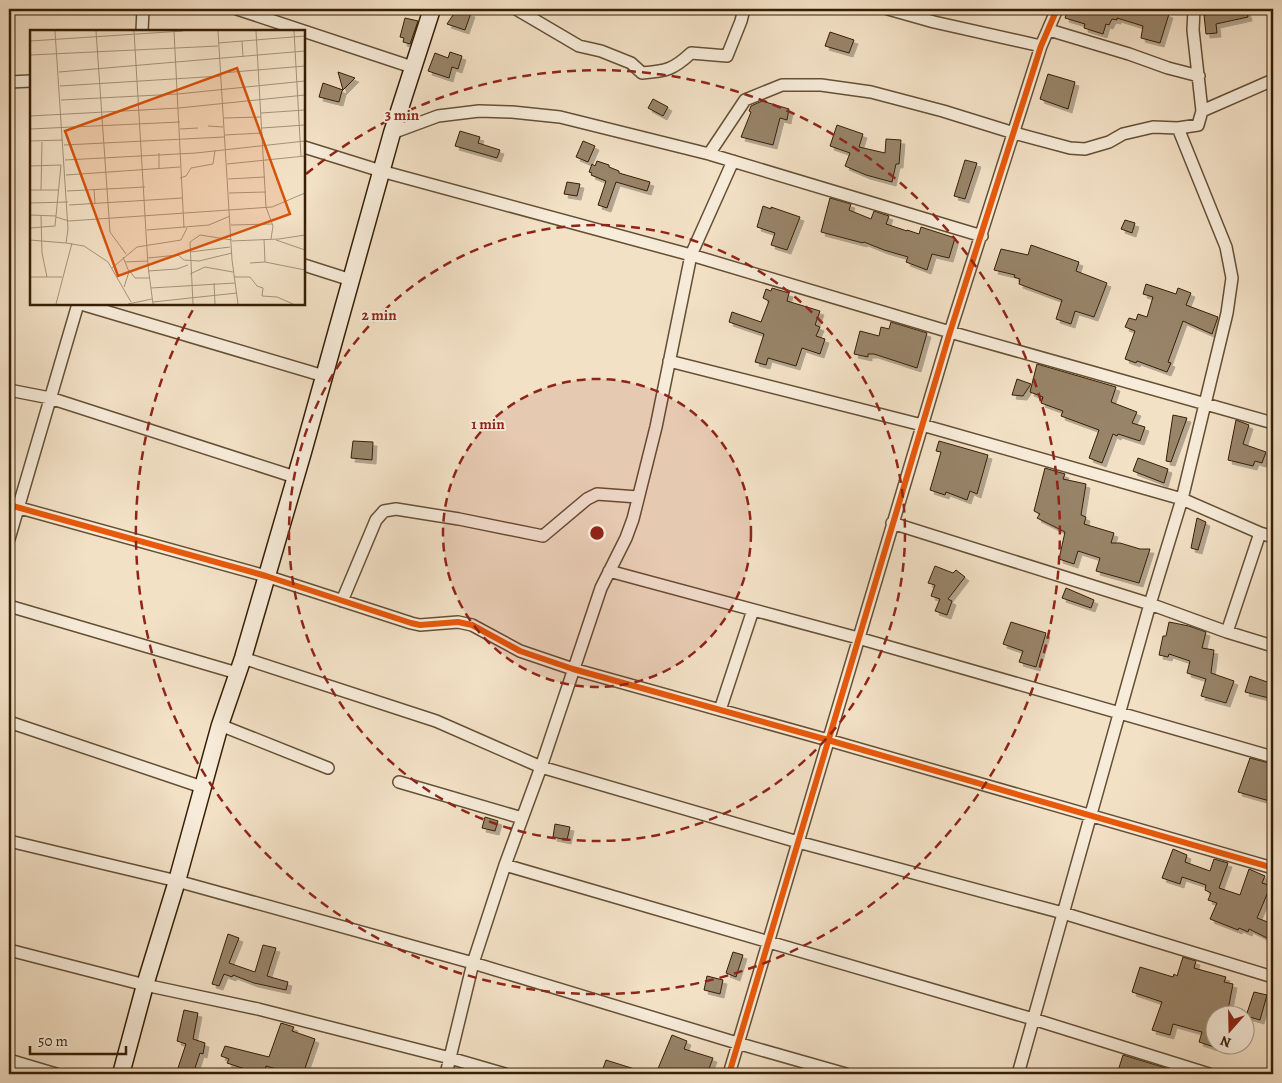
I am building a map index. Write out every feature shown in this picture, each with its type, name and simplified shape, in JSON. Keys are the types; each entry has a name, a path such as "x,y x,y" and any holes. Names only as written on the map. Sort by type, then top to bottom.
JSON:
{"main road":[{"path":"124,1074 145,985 177,881 202,787 240,666 295,477 381,171 412,67 432,9"}],"street":[{"path":"142,30 143,9"},
{"path":"236,9 300,30"},
{"path":"516,9 579,46 601,51 631,63 642,74 661,71 678,65 691,53 727,56 744,9"},
{"path":"888,9 934,22 1041,46"},
{"path":"729,1074 950,332 1041,46 1057,9"},
{"path":"709,154 745,100 782,85 821,85 871,92 1070,148 1085,149 1109,142 1123,134 1153,127 1178,128 1198,125 1202,111 1192,10"},
{"path":"1049,30 1199,76"},
{"path":"305,32 412,67"},
{"path":"1202,111 1273,80"},
{"path":"9,82 30,81"},
{"path":"392,134 438,116 479,111 560,117 709,154 982,236"},
{"path":"1018,1074 1150,604 1182,499 1227,313 1232,278 1226,247 1178,128"},
{"path":"305,147 381,171 691,255 950,332 1273,423"},
{"path":"446,1074 473,963 505,865 541,767 601,588 626,538 656,427 691,255 733,161"},
{"path":"305,265 351,280"},
{"path":"9,539 13,506 80,305"},
{"path":"83,305 324,376"},
{"path":"669,361 922,425 1182,499 1273,537"},
{"path":"9,390 50,398 295,477"},
{"path":"342,601 376,520 384,511 396,509 459,519 542,536 587,499 597,494 638,497"},
{"path":"13,506 266,576 411,623 458,622 472,624 520,651 573,669 1273,868"},
{"path":"892,524 1150,604 1227,632 1273,646"},
{"path":"1227,632 1260,533"},
{"path":"609,571 858,638 1273,758"},
{"path":"9,606 240,666 436,721 541,767 798,842 1063,913 1273,977"},
{"path":"720,710 754,610"},
{"path":"9,722 202,787"},
{"path":"220,725 328,768"},
{"path":"399,782 522,818"},
{"path":"9,841 177,881 473,963 846,1074"},
{"path":"505,865 1033,1020 1209,1074"},
{"path":"9,950 145,985 258,1009 505,1074"},
{"path":"9,1060 56,1074"}],"building":[{"path":"457,9 471,13 465,30 447,24"},
{"path":"1068,9 1085,13 1086,9 1159,9 1169,14 1160,43 1141,38 1143,26 1117,18 1117,20 1112,19 1109,25 1106,24 1103,34 1084,28 1085,24 1065,18"},
{"path":"1224,9 1246,9 1248,17 1216,24 1217,33 1206,34 1204,15 1225,12"},
{"path":"405,18 418,21 410,44 403,42 404,38 400,37"},
{"path":"830,32 854,40 849,53 825,46"},
{"path":"450,52 462,56 458,69 452,67 449,78 428,71 435,53 448,58"},
{"path":"338,72 355,78 343,90"},
{"path":"1048,74 1075,82 1068,109 1040,99"},
{"path":"323,83 343,90 339,102 319,97"},
{"path":"653,99 668,107 663,116 648,108"},
{"path":"762,101 789,109 787,120 780,118 773,145 741,137 751,112 749,111 751,106"},
{"path":"837,125 863,134 859,147 885,153 886,139 901,140 899,164 896,164 892,182 866,175 845,166 850,153 830,146"},
{"path":"460,131 480,137 478,143 500,150 497,158 455,146"},
{"path":"583,141 595,146 588,162 576,157"},
{"path":"965,160 977,163 965,199 954,196"},
{"path":"597,161 609,165 609,167 619,171 619,173 650,182 647,191 616,182 607,208 598,205 606,181 591,175 592,173 589,172 592,164 595,166"},
{"path":"567,182 580,184 577,196 564,194"},
{"path":"830,198 851,204 849,210 871,219 874,211 889,216 886,224 907,231 919,234 921,227 955,238 949,258 932,254 927,270 906,262 908,257 864,242 821,232"},
{"path":"763,206 800,217 787,250 771,245 775,233 757,227"},
{"path":"1125,220 1135,223 1132,233 1121,229"},
{"path":"1031,245 1079,262 1076,271 1107,283 1094,317 1075,311 1071,324 1056,319 1062,300 1019,284 1020,279 1014,277 1015,275 994,270 1001,249 1028,255"},
{"path":"1146,284 1176,294 1178,288 1191,293 1186,305 1218,317 1212,334 1183,321 1168,362 1171,363 1167,372 1137,361 1136,363 1125,359 1135,331 1125,327 1129,318 1136,320 1138,314 1147,317 1153,297 1143,294"},
{"path":"772,288 789,293 787,301 820,311 815,325 820,327 816,336 825,339 820,354 802,348 796,366 768,358 766,365 755,362 764,334 729,322 732,312 761,322 769,301 763,298 766,289 771,291"},
{"path":"891,322 927,333 917,368 874,354 868,354 868,357 854,354 860,331 879,336 881,327 889,329"},
{"path":"1037,364 1116,387 1111,402 1137,412 1132,423 1145,427 1140,441 1113,434 1102,463 1089,458 1099,430 1061,416 1063,411 1041,403 1043,397 1030,392"},
{"path":"1017,379 1031,384 1023,396 1012,395"},
{"path":"1173,415 1187,418 1171,462 1166,461"},
{"path":"1236,420 1249,425 1243,444 1266,452 1262,463 1255,461 1253,466 1228,460"},
{"path":"353,441 373,442 372,460 351,458"},
{"path":"939,441 988,455 977,494 970,491 967,500 946,492 945,495 930,490 941,452 936,451"},
{"path":"1138,458 1168,469 1164,483 1133,471"},
{"path":"1045,468 1065,474 1063,479 1086,484 1081,515 1086,517 1084,524 1114,533 1111,543 1120,543 1140,549 1150,549 1139,583 1096,571 1100,558 1078,551 1074,564 1059,559 1065,532 1037,518 1040,514 1034,511"},
{"path":"1197,518 1206,522 1198,550 1191,548"},
{"path":"935,566 953,573 956,570 965,577 948,599 952,601 947,615 935,611 940,599 931,596 935,585 928,583"},
{"path":"1066,588 1094,600 1091,608 1062,598"},
{"path":"1011,622 1046,633 1036,667 1019,662 1023,651 1003,644"},
{"path":"1169,622 1206,632 1202,648 1214,650 1211,673 1234,681 1226,703 1201,696 1206,679 1187,673 1190,661 1169,654 1168,657 1159,655 1163,636 1166,636"},
{"path":"1250,676 1273,684 1273,699 1245,692"},
{"path":"1250,758 1273,764 1273,802 1238,792"},
{"path":"485,817 498,821 495,831 482,828"},
{"path":"555,824 570,827 567,840 553,837"},
{"path":"1173,849 1187,855 1185,862 1210,871 1214,859 1228,863 1219,888 1240,895 1249,869 1265,876 1262,883 1269,885 1268,892 1257,918 1273,924 1269,939 1249,929 1248,932 1239,928 1238,930 1210,919 1217,903 1208,900 1211,893 1205,890 1206,885 1182,877 1180,884 1162,878"},
{"path":"228,934 239,938 229,963 255,972 263,945 276,948 267,976 288,982 286,990 224,974 219,986 212,984"},
{"path":"733,952 743,955 736,977 726,973"},
{"path":"1183,957 1196,961 1194,968 1226,977 1224,982 1233,984 1229,1006 1204,1006 1204,1044 1199,1042 1202,1032 1173,1024 1170,1035 1152,1030 1162,1002 1132,992 1140,967 1173,977 1174,974 1177,976"},
{"path":"707,976 723,980 720,994 704,990"},
{"path":"1254,992 1267,995 1260,1020 1254,1018 1254,1006 1249,1006"},
{"path":"184,1010 198,1013 193,1039 205,1043 203,1054 200,1053 193,1074 176,1074 186,1044 177,1041"},
{"path":"281,1023 294,1027 292,1031 315,1039 303,1074 294,1074 266,1066 264,1073 254,1070 254,1072 227,1063 229,1059 221,1056 225,1046 269,1057"},
{"path":"672,1035 687,1041 684,1049 713,1058 707,1074 660,1074 661,1072 657,1071"},
{"path":"1123,1055 1169,1069 1167,1074 1117,1074"},
{"path":"606,1060 644,1072 644,1074 601,1074"}],"cycle path":[{"path":"729,1074 950,332 1041,46 1057,9"},
{"path":"9,505 266,576 411,623 420,625 458,622 472,625 520,651 573,669 1273,868"}]}
